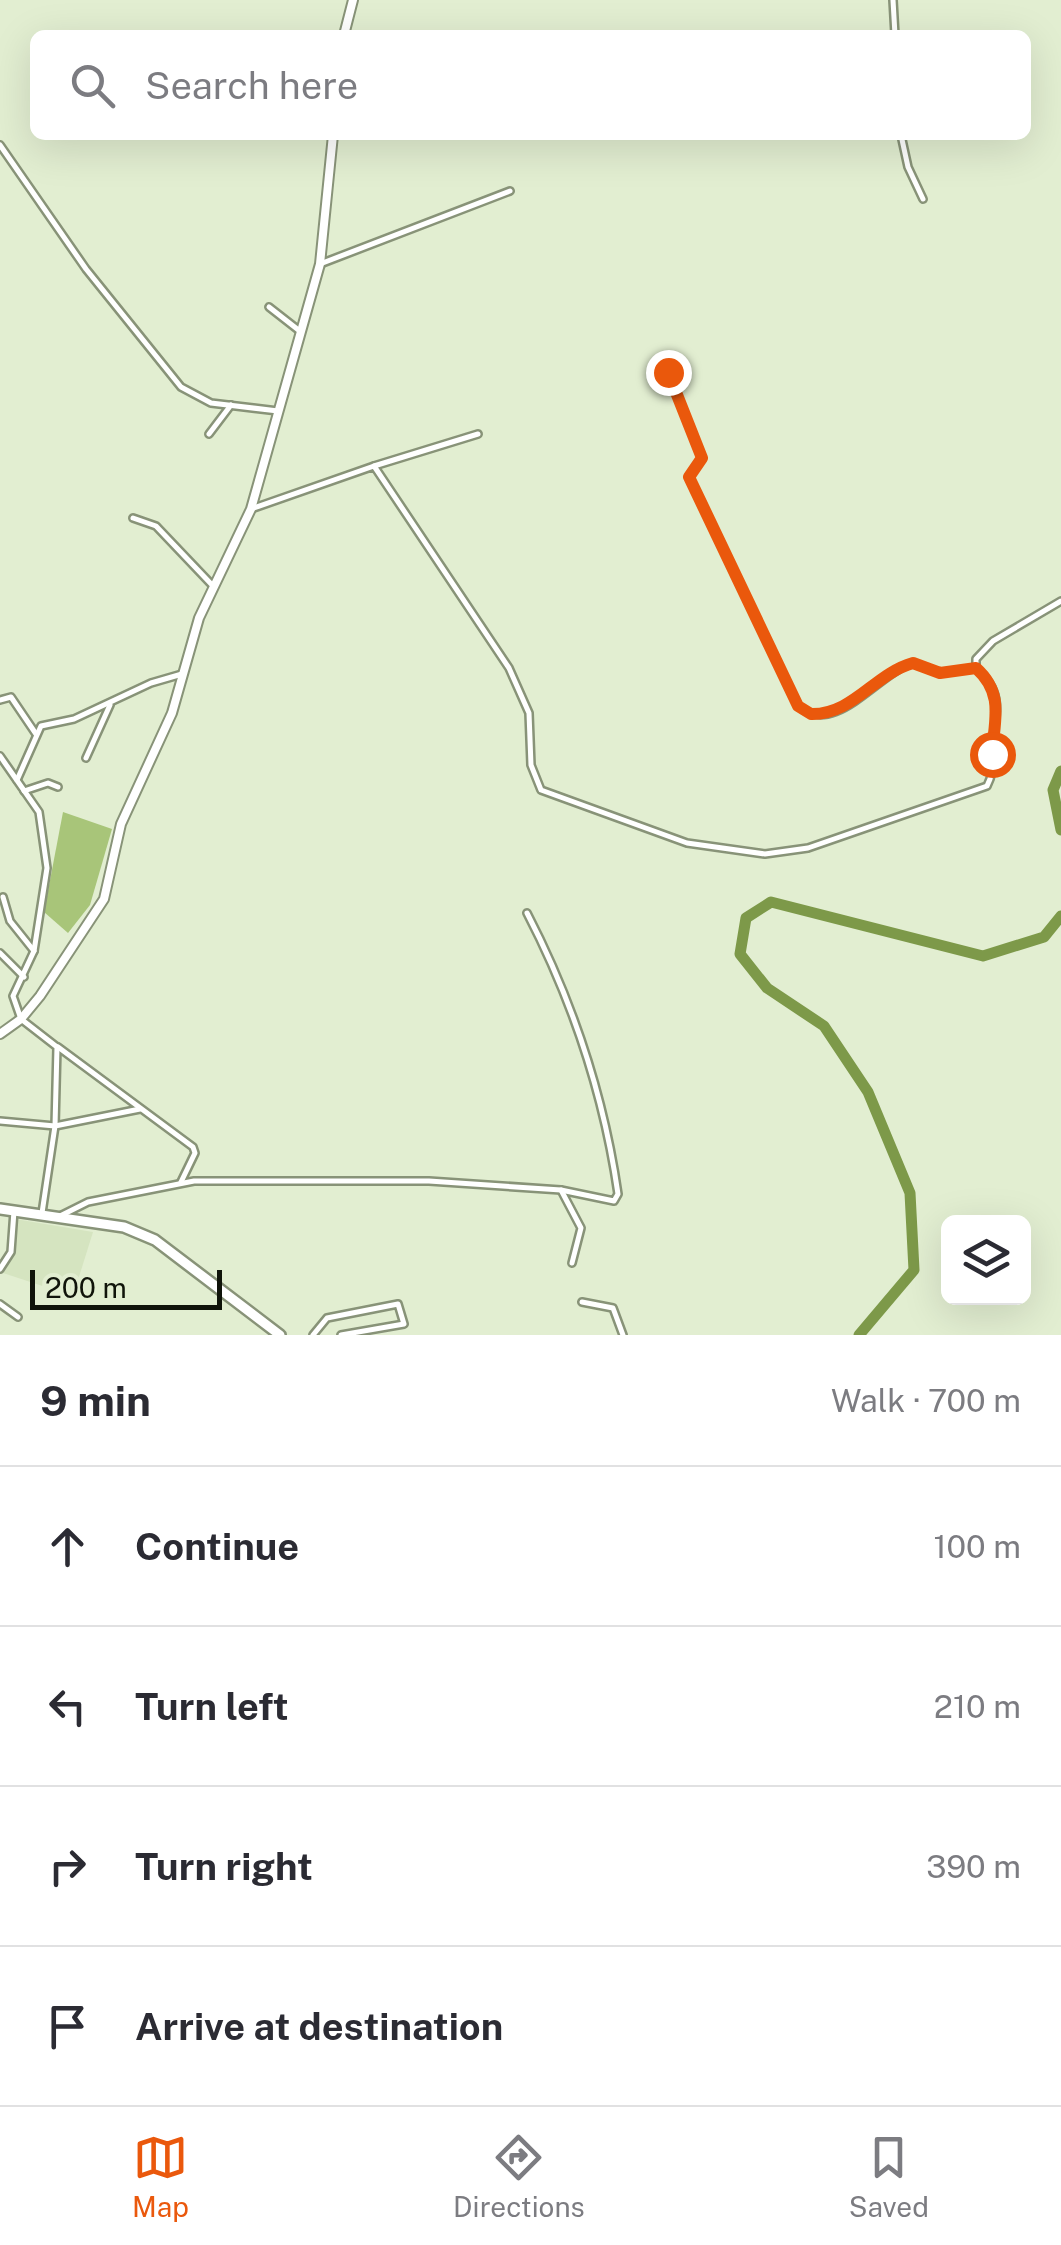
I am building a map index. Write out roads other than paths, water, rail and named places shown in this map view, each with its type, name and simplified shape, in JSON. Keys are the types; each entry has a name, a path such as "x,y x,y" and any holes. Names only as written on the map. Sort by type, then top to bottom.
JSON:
{"highway":[{"path":"0,1209 124,1227 155,1240 280,1335"}],"street":[{"path":"893,0 895,30"},
{"path":"345,30 349,2"},
{"path":"0,1034 21,1019 104,899 121,824 172,714 200,618 250,509 320,264 332,140"},
{"path":"901,140 908,167 924,200"},
{"path":"0,145 157,362 190,394 231,405 278,411"},
{"path":"320,264 510,191"},
{"path":"270,307 300,332"},
{"path":"668,372 702,458 689,477 798,706 811,714 840,711 887,676 913,663 940,673 976,668"},
{"path":"209,434 231,405"},
{"path":"250,509 478,434"},
{"path":"374,466 509,668 528,713 534,778 555,799 726,851 765,854 808,848 987,786 993,774 999,711 990,685 976,668"},
{"path":"133,518 156,526 214,587"},
{"path":"976,668 983,650 1061,600"},
{"path":"17,780 44,724 110,705 151,683 185,673"},
{"path":"0,700 12,697 36,734"},
{"path":"86,758 110,705"},
{"path":"0,756 41,820 47,868 34,951 13,996 21,1019 193,1148 195,1154 181,1182"},
{"path":"24,791 48,783 58,787"},
{"path":"3,897 10,920 34,951"},
{"path":"60,1216 88,1202 181,1182 430,1181 561,1190 604,1202 614,1201 618,1194 610,1140 562,985 527,913"},
{"path":"0,953 24,978"},
{"path":"42,1214 54,1126 57,1046"},
{"path":"0,1121 54,1126 140,1109"},
{"path":"561,1190 581,1228 572,1263"},
{"path":"0,1269 11,1252 14,1210"},
{"path":"341,1335 404,1324 396,1295"},
{"path":"582,1302 613,1308 622,1335"},
{"path":"0,1304 18,1317"},
{"path":"313,1335 320,1322 398,1304"},
{"path":"320,1322 323,1335"}],"waterway":[{"path":"1061,771 1053,790 1061,830"},
{"path":"859,1335 914,1270 910,1193 868,1092 824,1026 767,988 740,954 746,918 771,902 983,956 1044,937 1061,916"}]}
